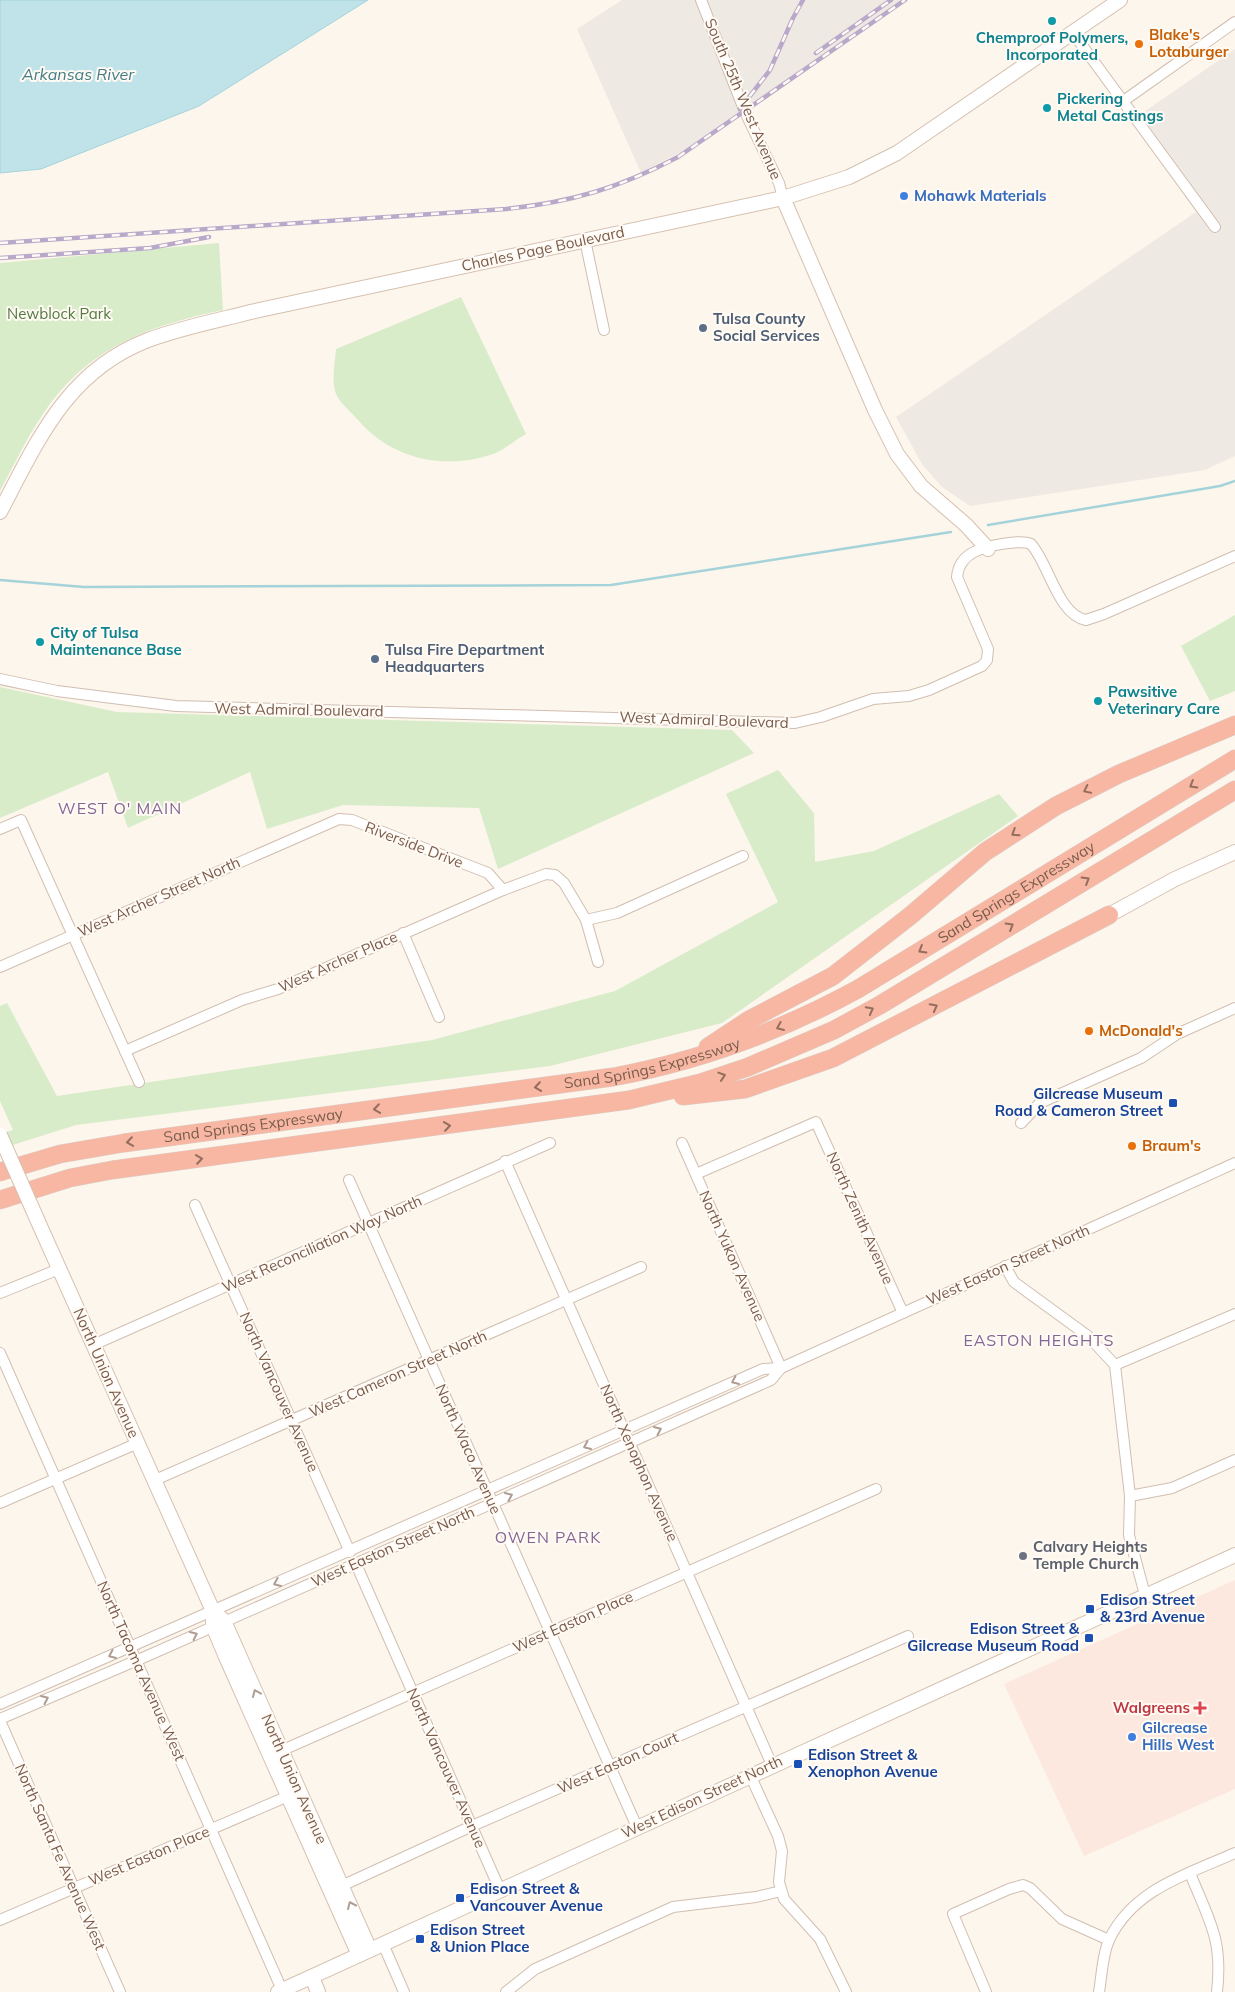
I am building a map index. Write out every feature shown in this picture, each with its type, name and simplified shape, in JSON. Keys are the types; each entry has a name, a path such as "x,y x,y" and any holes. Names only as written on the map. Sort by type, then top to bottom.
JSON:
{"highway":[{"path":"689,1059 749,1020 810,990 833,976 910,916 985,852 1056,806 1119,774 1235,725"},
{"name":"Sand Springs Expressway","path":"0,1172 40,1159 82,1150 631,1074 689,1059 756,1037 823,1007 877,977 1235,759"},
{"name":"Sand Springs Expressway","path":"0,1200 88,1174 607,1104 700,1083 748,1067 800,1046 880,1005 1235,790"},
{"path":"607,1104 745,1089 804,1070 879,1035 1103,919"}],"main road":[{"name":"Charles Page Boulevard","path":"0,512 40,436 64,401 88,376 125,350 171,332 255,311 783,198 850,177 897,153 1120,0"},
{"path":"783,198 875,410 897,454 921,486 966,525 988,549"},
{"path":"1103,919 1175,879 1235,852"},
{"name":"North Union Avenue","path":"0,1135 336,1889 371,1950"},
{"name":"West Edison Street North","path":"280,1991 1235,1555"},
{"path":"312,1977 318,1992"}],"street":[{"name":"South 25th West Avenue","path":"701,0 721,55 779,183 783,198"},
{"path":"1122,102 1235,22"},
{"path":"1072,33 1215,227"},
{"path":"585,240 604,330"},
{"name":"West Admiral Boulevard","path":"0,679 58,691 176,706 795,723 821,717 873,699 908,696 929,690 982,666 987,660 988,649 957,577 957,570 974,552 1017,541 1031,544 1042,560 1069,611 1086,620 1104,614 1235,556"},
{"name":"Riverside Drive","path":"318,827 339,819 352,820 488,873 503,890"},
{"path":"0,829 21,820 139,1082"},
{"name":"West Archer Street North","path":"0,967 318,827"},
{"path":"598,962 586,920 617,913 743,856"},
{"name":"West Archer Place","path":"125,1051 242,1000 278,989 403,933 538,876 550,874 562,880 586,920"},
{"path":"403,933 439,1017"},
{"path":"1022,1123 1040,1103 1141,1058 1177,1034 1235,1008"},
{"name":"North Zenith Avenue","path":"696,1174 816,1122 903,1314"},
{"name":"West Reconciliation Way North","path":"93,1345 368,1224 505,1161 550,1143"},
{"name":"North Yukon Avenue","path":"682,1143 782,1368"},
{"name":"North Xenophon Avenue","path":"505,1161 772,1765"},
{"name":"West Easton Street North","path":"0,1704 350,1552 763,1369 782,1368 1235,1163"},
{"name":"North Waco Avenue","path":"349,1180 548,1633 637,1827"},
{"name":"North Vancouver Avenue","path":"195,1205 350,1552"},
{"path":"1005,1266 1014,1282 1088,1336 1115,1366 1130,1496 1129,1535 1145,1595"},
{"name":"West Cameron Street North","path":"154,1480 642,1267"},
{"path":"0,1294 59,1269"},
{"path":"1115,1366 1235,1314"},
{"name":"North Tacoma Avenue West","path":"0,1353 211,1829 280,1991"},
{"name":"West Easton Street North","path":"0,1720 771,1380 782,1368"},
{"path":"0,1503 138,1443"},
{"path":"1130,1496 1172,1488 1235,1460"},
{"name":"West Easton Place","path":"275,1753 876,1488"},
{"path":"363,1546 369,1558"},
{"path":"338,1557 344,1569"},
{"name":"North Vancouver Avenue","path":"356,1564 500,1890"},
{"name":"West Easton Court","path":"336,1889 472,1826 610,1768 908,1636"},
{"name":"North Santa Fe Avenue West","path":"0,1720 120,1992"},
{"path":"750,1775 778,1836 782,1851 779,1882 781,1891 790,1907 820,1939 846,1992"},
{"name":"West Easton Place","path":"0,1920 294,1794"},
{"path":"1099,1992 1109,1940 1125,1916 1145,1895 1235,1853"},
{"path":"1190,1873 1208,1914 1218,1945 1220,1960 1216,1992"},
{"path":"986,1992 953,1914 1009,1889 1022,1885 1030,1888 1062,1919 1109,1940"},
{"path":"506,1992 535,1969 673,1907 756,1897 781,1891"},
{"path":"371,1950 404,1992"}],"shaded area":[{"path":"622,0 901,0 692,146 641,173 577,29"},
{"path":"1235,49 1235,456 1205,470 970,506 942,487 922,464 896,417 1196,212 1131,121"},
{"name":"Gilcrease Hills West","path":"1235,1580 1235,1789 1084,1856 1004,1684"}],"green space":[{"name":"Newblock Park","path":"219,243 223,310 150,330 128,339 88,364 69,381 44,412 0,491 0,263"},
{"path":"461,297 526,434 493,454 475,459 438,461 420,458 386,444 371,433 340,401 336,394 334,383 336,349"},
{"path":"1235,615 1235,691 1210,701 1181,646"},
{"path":"0,687 117,712 732,730 754,753 498,869 479,808 343,805 267,829 250,772 128,828 108,772 0,818"},
{"path":"778,770 814,813 815,862 874,851 999,794 1018,816 722,1023 550,1066 76,1125 0,1149 0,1134 13,1130 0,1101 0,1006 7,1003 57,1096 432,1040 615,991 778,902 726,794"}],"water":[{"name":"Arkansas River","path":"0,0 368,0 199,106 41,169 0,173"}],"waterway":[{"path":"988,525 1220,486 1235,481"},
{"path":"0,580 84,587 611,585 951,532"}],"railway":[{"path":"740,109 770,70 803,0"},
{"path":"816,53 891,0"},
{"path":"0,243 506,209 574,198 636,177 678,157 905,0"},
{"path":"0,258 150,248 209,237"}],"place":[{"name":"Chemproof Polymers, Incorporated","path":"1052,21"},
{"name":"Blake's Lotaburger","path":"1139,44"},
{"name":"Pickering Metal Castings","path":"1047,108"},
{"name":"Mohawk Materials","path":"904,196"},
{"name":"Tulsa County Social Services","path":"703,328"},
{"name":"City of Tulsa Maintenance Base","path":"40,642"},
{"name":"Tulsa Fire Department Headquarters","path":"375,659"},
{"name":"Pawsitive Veterinary Care","path":"1098,701"},
{"name":"McDonald's","path":"1089,1031"},
{"name":"Gilcrease Museum Road & Cameron Street","path":"1173,1103"},
{"name":"Braum's","path":"1132,1146"},
{"name":"Calvary Heights Temple Church","path":"1023,1556"},
{"name":"Edison Street & 23rd Avenue","path":"1090,1609"},
{"name":"Edison Street & Gilcrease Museum Road","path":"1089,1638"},
{"name":"Walgreens","path":"1200,1708"},
{"name":"Gilcrease Hills West","path":"1132,1737"},
{"name":"Edison Street & Xenophon Avenue","path":"798,1764"},
{"name":"Edison Street & Vancouver Avenue","path":"460,1898"},
{"name":"Edison Street & Union Place","path":"420,1939"}],"district":[{"name":"WEST O' MAIN","path":"120,808"},
{"name":"EASTON HEIGHTS","path":"1039,1340"},
{"name":"OWEN PARK","path":"548,1537"}]}
